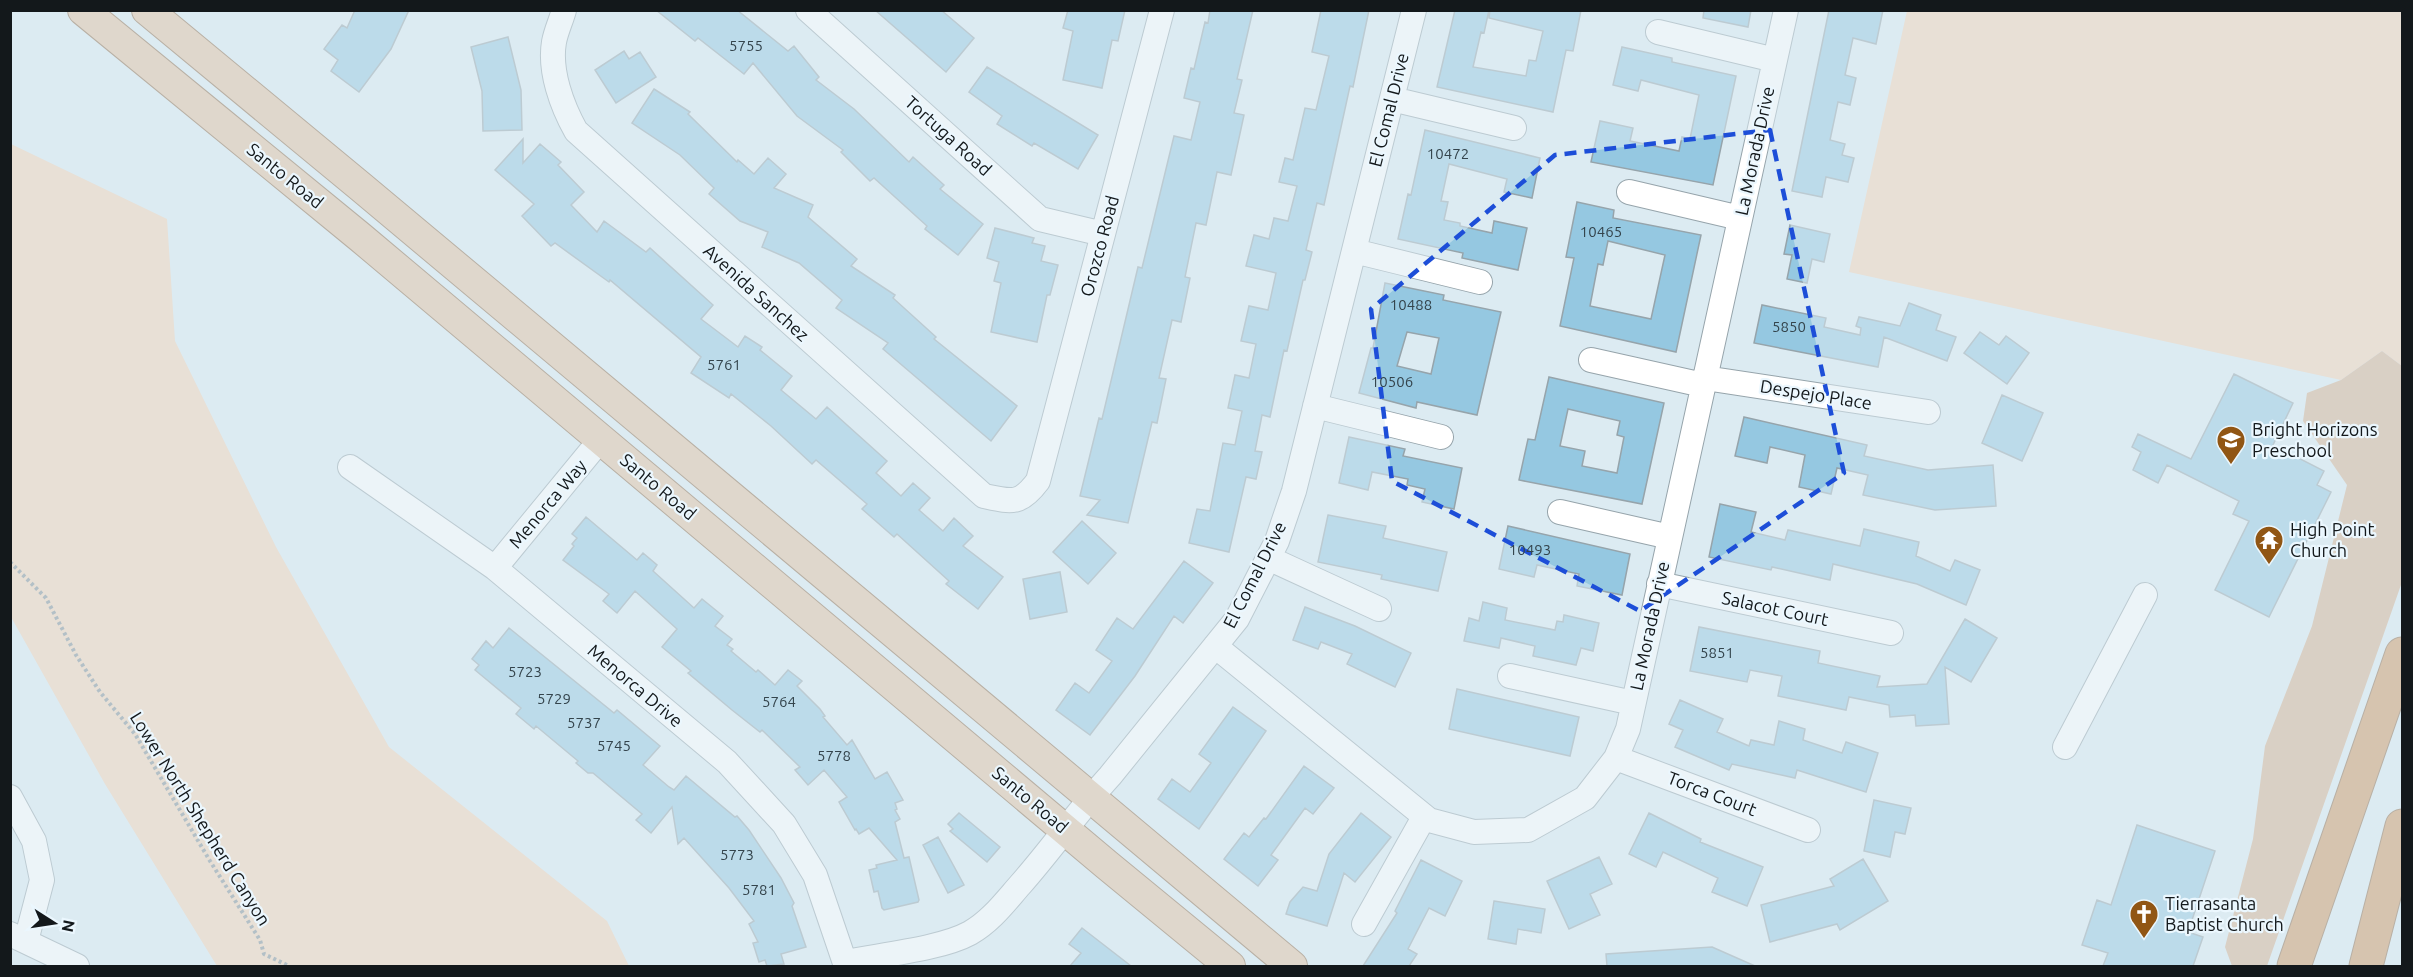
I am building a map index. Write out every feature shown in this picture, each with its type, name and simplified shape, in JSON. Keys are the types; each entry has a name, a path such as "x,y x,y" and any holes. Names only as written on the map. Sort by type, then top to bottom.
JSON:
{"highway":[{"path":"2294,966 2403,654"},
{"path":"2366,966 2403,826"}],"main road":[{"name":"Santo Road","path":"83,10 601,439 1230,966"},
{"path":"147,10 1292,966"}],"street":[{"name":"Avenida Sanchez","path":"564,10 554,42 553,64 564,111 576,131 984,496 1011,502 1026,496 1038,481"},
{"name":"Tortuga Road","path":"808,10 1040,219 1103,234"},
{"name":"Orozco Road","path":"1038,481 1162,10"},
{"name":"El Comal Drive","path":"846,964 945,942 970,933 996,913 1236,619 1277,541 1294,491 1414,10"},
{"name":"La Morada Drive","path":"1215,646 1429,820 1474,832 1528,830 1585,798 1616,758 1628,729 1786,10"},
{"path":"1658,32 1775,60"},
{"path":"1392,99 1514,128"},
{"path":"1629,192 1740,218"},
{"path":"1354,251 1480,282"},
{"name":"Despejo Place","path":"1590,360 1704,382 1928,412"},
{"path":"1315,406 1441,437"},
{"name":"Menorca Way","path":"495,568 601,439"},
{"name":"Menorca Drive","path":"350,467 495,568 727,762 784,824 815,875 846,964"},
{"path":"1560,512 1670,537"},
{"path":"1268,558 1379,609"},
{"name":"Salacot Court","path":"1659,584 1891,633"},
{"path":"2065,747 2145,595"},
{"path":"1510,676 1633,703"},
{"name":"Torca Court","path":"1616,758 1808,831"},
{"path":"11,800 34,840 42,880 18,938 77,966"},
{"path":"1364,924 1424,817"}],"path":[{"name":"Lower North Shepherd Canyon","path":"10,562 46,598 76,655 100,692 135,734 260,940 264,954 289,966"}],"highlighted area":[{"path":"1770,130 1844,473 1640,611 1392,481 1371,309 1555,155"}],"shaded area":[{"path":"1907,11 2402,11 2402,366 2382,351 2341,380 1849,272"},
{"path":"11,144 167,219 175,341 276,547 389,747 607,921 629,966 217,966 105,784 11,617"},
{"path":"2382,351 2402,366 2402,582 2267,966 2232,966 2225,947 2253,839 2265,746 2312,626 2347,485 2303,421 2307,393 2341,380"}],"building":[{"path":"355,10 409,10 391,49 359,92 331,71 338,60 324,49 342,25 347,28"},
{"path":"656,10 737,10 788,51 794,46 819,77 816,80 854,109 909,162 913,157 944,185 940,189 983,224 958,255 925,229 927,226 874,178 870,181 841,152 843,150 797,116 753,63 744,74 698,38 695,41"},
{"path":"875,10 941,10 974,38 946,72"},
{"path":"1068,10 1125,10 1118,41 1112,40 1102,88 1063,80 1073,31 1063,28"},
{"path":"1210,10 1253,10 1237,79 1242,80 1234,113 1244,115 1231,175 1217,172 1206,225 1196,223 1185,277 1190,278 1181,322 1172,320 1159,378 1166,379 1157,423 1152,422 1128,523 1087,515 1100,500 1080,496 1099,418 1102,419 1138,267 1142,268 1174,136 1191,140 1200,102 1184,98"},
{"path":"1321,10 1369,10 1324,205 1317,203 1306,250 1312,252 1305,280 1303,280 1287,351 1284,350 1270,417 1262,415 1255,451 1262,452 1256,479 1246,477 1229,552 1189,543 1197,509 1210,511 1223,443 1235,445 1242,411 1228,408 1235,375 1249,378 1256,344 1241,341 1249,306 1268,310 1276,273 1246,266 1254,235 1269,239 1274,218 1288,221 1297,186 1279,182 1285,158 1293,160 1305,108 1316,110 1329,56 1312,52"},
{"path":"1455,10 1489,10 1473,67 1526,76 1529,60 1536,61 1543,31 1489,18 1490,10 1581,10 1573,51 1566,50 1553,112 1437,87"},
{"path":"1704,10 1751,10 1748,27 1703,18"},
{"path":"1829,10 1883,10 1876,44 1853,38 1845,75 1856,78 1850,105 1838,102 1830,140 1845,144 1842,155 1854,158 1848,182 1826,177 1822,197 1792,191"},
{"path":"508,37 521,90 522,130 483,131 482,91 471,47"},
{"path":"1622,47 1672,58 1672,62 1736,76 1713,185 1591,162 1600,121 1633,128 1630,141 1679,151 1682,137 1690,139 1699,95 1641,80 1638,91 1613,85"},
{"path":"624,51 629,59 640,52 656,77 616,103 595,70"},
{"path":"987,67 1098,135 1078,169 1034,143 1032,146 997,124 1002,116 969,92"},
{"path":"654,89 690,112 688,114 737,162 738,160 754,174 768,158 786,174 774,188 813,205 808,217 857,259 851,266 895,295 893,298 936,337 934,339 1017,406 991,441 883,349 888,343 836,308 842,300 799,263 762,247 768,232 740,221 709,194 714,188 680,155 632,123"},
{"path":"1425,130 1540,158 1532,198 1504,192 1507,179 1449,164 1441,201 1448,202 1444,220 1460,223 1460,226 1492,233 1494,221 1527,228 1518,270 1462,258 1463,253 1398,239 1408,194 1411,195"},
{"path":"523,139 523,163 540,144 561,162 558,165 584,192 571,205 597,232 604,221 646,252 650,248 713,305 701,319 738,347 745,336 762,347 760,350 792,376 781,390 816,419 827,407 887,461 876,473 901,496 913,483 930,498 919,510 943,531 954,518 973,536 963,546 1003,577 978,609 946,584 949,581 897,534 894,537 862,509 867,504 816,460 812,464 771,426 731,394 729,398 691,373 701,357 610,280 609,282 555,243 551,246 522,216 534,204 495,170"},
{"path":"1577,202 1614,210 1613,218 1701,235 1676,352 1560,326 1574,258 1566,257","holes":["1608,241 1665,255 1651,319 1590,306 1598,264 1603,265"]},
{"path":"1790,225 1830,234 1824,262 1812,259 1807,283 1787,279 1792,255 1784,254"},
{"path":"995,228 1034,238 1032,243 1045,246 1041,261 1058,265 1050,295 1047,295 1037,342 991,332 1001,283 994,281 999,262 987,258"},
{"path":"1385,283 1444,295 1443,300 1501,312 1477,415 1417,402 1416,408 1359,393 1371,348 1373,348","holes":["1407,332 1439,338 1431,374 1397,366"]},
{"path":"1909,303 1941,315 1936,330 1956,337 1947,361 1884,337 1878,367 1754,343 1762,305 1826,318 1824,327 1860,335 1861,328 1856,326 1859,317 1900,326"},
{"path":"1980,332 1999,345 2006,336 2029,353 2007,384 1964,353"},
{"path":"2234,374 2293,403 2273,445 2324,471 2317,485 2331,492 2269,617 2215,590 2249,521 2233,514 2239,501 2167,465 2158,483 2133,470 2141,452 2132,447 2138,434 2191,459"},
{"path":"1549,377 1664,403 1642,504 1519,480 1528,439 1535,440","holes":["1568,409 1620,421 1617,435 1624,437 1617,473 1582,466 1585,451 1560,446"]},
{"path":"2002,395 2043,413 2022,461 1982,443"},
{"path":"1744,417 1867,445 1864,456 1928,470 1993,465 1996,506 1935,510 1863,495 1868,475 1837,468 1831,494 1799,487 1805,455 1770,447 1767,463 1735,456"},
{"path":"1349,437 1405,449 1403,456 1462,468 1454,509 1422,502 1425,489 1407,485 1408,479 1372,472 1368,490 1339,483"},
{"path":"1720,504 1756,512 1751,532 1785,540 1788,530 1860,546 1864,529 1919,542 1916,556 1950,571 1955,560 1980,570 1966,605 1917,584 1833,564 1830,580 1772,567 1771,570 1709,557"},
{"path":"1328,515 1386,526 1383,538 1447,552 1438,591 1381,579 1382,575 1318,562"},
{"path":"586,517 637,560 643,553 657,565 653,571 694,608 702,599 723,616 715,626 732,639 727,645 733,649 731,651 756,672 758,670 775,685 788,670 802,681 797,686 820,709 825,716 823,717 847,745 852,740 875,779 887,772 903,800 895,803 897,809 895,810 900,819 895,822 904,858 909,857 918,902 884,910 882,908 878,891 874,892 869,870 877,868 876,865 897,860 869,828 859,834 855,830 839,802 847,797 824,770 808,785 795,770 800,767 762,730 760,732 732,710 688,673 691,671 662,647 677,629 635,591 617,613 603,601 609,594 563,560 577,538 572,534"},
{"path":"1082,521 1116,553 1088,584 1053,552"},
{"path":"1508,526 1630,554 1622,595 1577,586 1579,574 1537,565 1534,577 1499,569"},
{"path":"1184,561 1213,583 1183,623 1174,616 1135,676 1090,735 1056,710 1075,683 1089,693 1112,661 1096,650 1117,618 1133,629"},
{"path":"1060,572 1067,612 1030,619 1023,579"},
{"path":"1483,602 1507,608 1505,620 1555,630 1557,621 1563,622 1564,615 1599,623 1593,651 1581,648 1576,665 1533,656 1535,646 1501,638 1499,648 1464,641 1469,618 1479,621"},
{"path":"1305,607 1355,626 1411,653 1395,687 1347,664 1352,654 1321,642 1318,649 1293,640"},
{"path":"1965,619 1997,638 1971,682 1945,667 1949,724 1916,726 1915,715 1890,717 1889,705 1849,697 1846,710 1778,696 1782,676 1750,670 1747,682 1690,671 1699,627 1820,651 1818,663 1880,676 1877,687 1927,684"},
{"path":"509,628 614,713 617,710 660,746 643,765 669,787 674,790 686,776 735,817 737,816 781,878 794,903 792,906 806,947 781,954 784,964 767,966 765,960 759,962 753,943 758,942 749,924 754,921 729,888 684,838 678,844 672,807 651,833 636,820 642,814 593,773 588,773 576,763 578,761 536,726 534,729 516,714 521,708 475,670 479,665 472,659 486,641 493,648"},
{"path":"1457,689 1579,717 1570,756 1449,729"},
{"path":"1680,700 1723,719 1717,732 1749,746 1751,740 1774,745 1779,721 1805,729 1803,740 1842,753 1846,742 1878,753 1866,792 1797,770 1795,778 1732,764 1729,770 1675,747 1683,730 1669,724"},
{"path":"1233,707 1266,731 1199,829 1158,799 1172,779 1190,792 1211,763 1199,754"},
{"path":"1304,766 1334,788 1313,814 1305,808 1271,855 1278,860 1258,886 1224,859 1244,833 1249,837 1264,818 1266,819"},
{"path":"1874,800 1911,808 1905,834 1895,832 1890,857 1864,851"},
{"path":"959,813 1000,847 987,862 950,831 953,829 948,824"},
{"path":"1361,813 1391,837 1355,882 1344,873 1327,926 1286,914 1290,902 1303,887 1317,891 1329,854"},
{"path":"1649,813 1701,839 1700,842 1763,867 1747,906 1712,892 1718,878 1663,852 1656,867 1629,854"},
{"path":"2137,825 2215,851 2188,932 2203,937 2193,966 2103,966 2108,953 2082,945 2097,900 2111,905"},
{"path":"938,837 964,885 948,893 923,845"},
{"path":"1599,857 1612,884 1590,894 1600,915 1569,929 1547,881"},
{"path":"1863,859 1888,901 1840,930 1837,924 1770,942 1761,905 1834,886 1830,879"},
{"path":"1421,860 1462,881 1445,916 1429,908 1408,949 1417,954 1409,966 1363,966 1397,913 1395,911"},
{"path":"1494,901 1545,909 1541,933 1518,929 1516,944 1488,939"},
{"path":"1082,928 1131,966 1070,966 1081,953 1069,944"},
{"path":"1712,947 1755,966 1607,966 1606,954"}],"place":[{"name":"Bright Horizons Preschool","path":"2231,466"},
{"name":"High Point Church","path":"2269,566"},
{"name":"Tierrasanta Baptist Church","path":"2144,940"}]}
